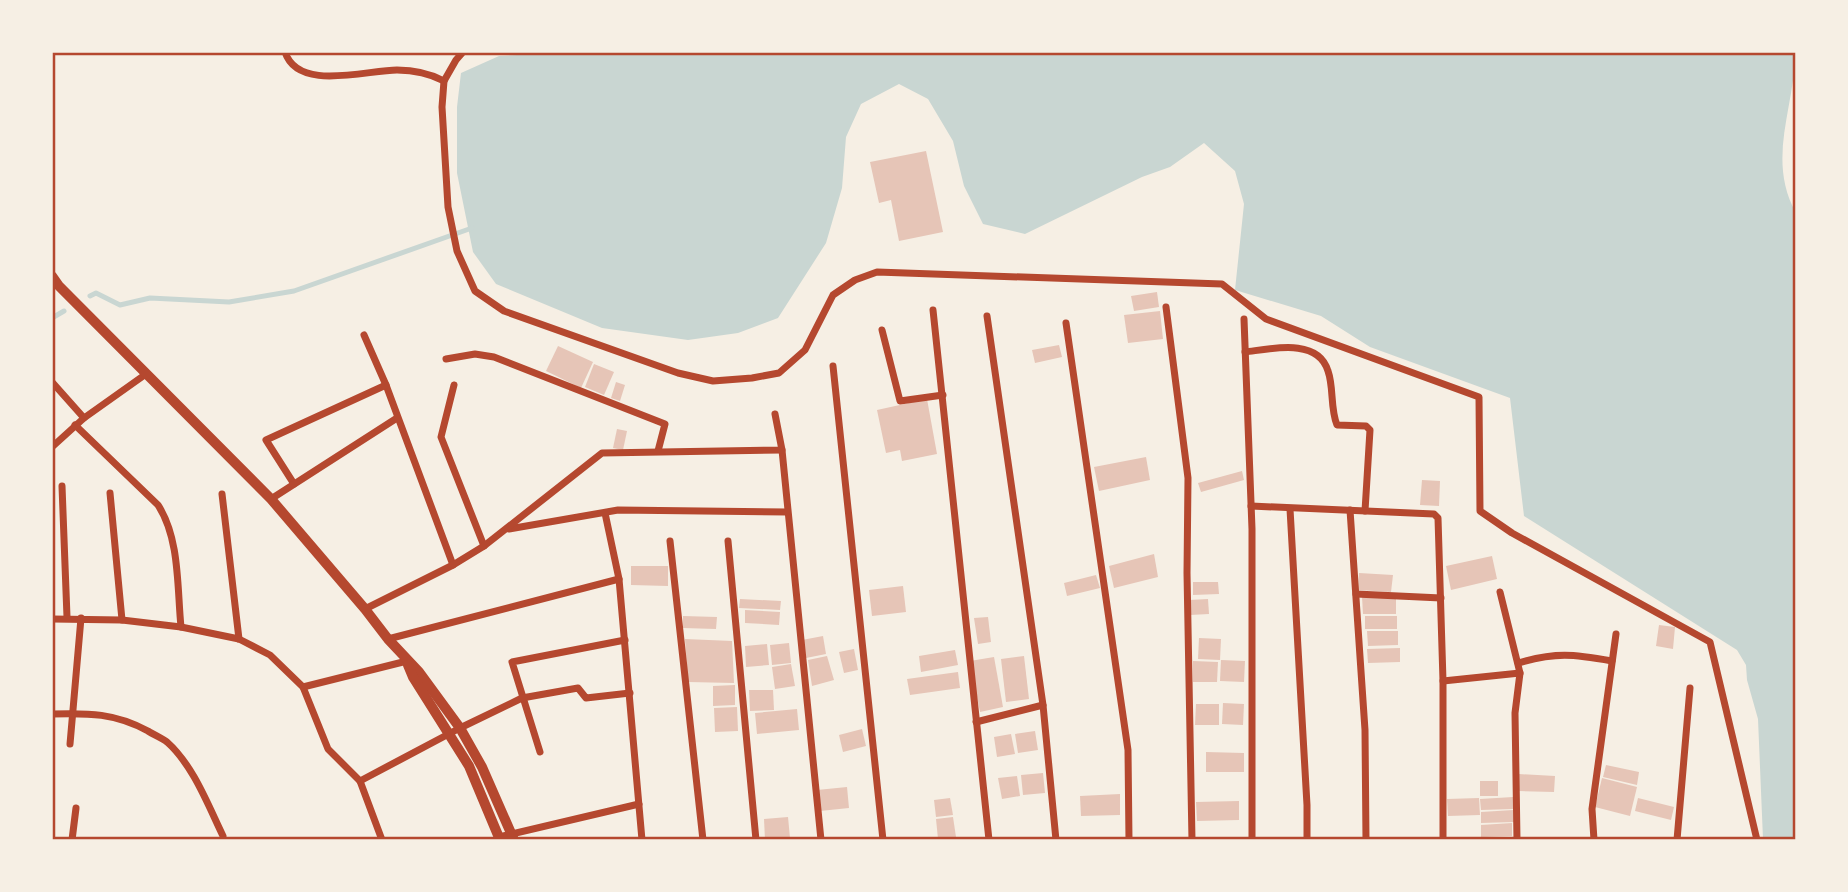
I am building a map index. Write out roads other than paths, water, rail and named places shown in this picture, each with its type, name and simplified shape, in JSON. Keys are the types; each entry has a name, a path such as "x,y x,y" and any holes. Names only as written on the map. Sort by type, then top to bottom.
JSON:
{"main road":[{"path":"52,276 271,499 427,682 455,730 482,767 512,836"},
{"path":"455,730 500,838"}],"street":[{"path":"285,52 287,60 296,69 309,73 333,77 395,70 428,72 444,81"},
{"path":"463,52 444,81 442,107 448,207 456,245 475,291 504,311 678,373 713,381 779,373 805,350 832,295 855,280 877,272 1222,284 1266,319 1479,397 1480,511 1512,533 1710,642 1757,839"},
{"path":"1166,307 1188,478 1192,839"},
{"path":"933,310 989,839"},
{"path":"988,316 1043,705 1056,839"},
{"path":"1244,319 1251,506 1252,839"},
{"path":"1066,323 1128,750 1129,839"},
{"path":"882,330 900,401 943,395"},
{"path":"364,335 386,385 453,565"},
{"path":"1245,352 1289,346 1310,351 1323,362 1328,370 1337,425 1366,426 1370,430 1365,511"},
{"path":"446,359 475,355 494,356 665,424 657,451"},
{"path":"833,366 883,839"},
{"path":"52,447 84,418 146,374"},
{"path":"52,382 84,418"},
{"path":"294,484 266,440 386,385"},
{"path":"454,386 441,437 484,546"},
{"path":"775,414 782,450 821,839"},
{"path":"271,499 397,418"},
{"path":"75,425 158,505 167,520 181,626"},
{"path":"365,609 453,565 484,546 602,453 782,450"},
{"path":"62,486 66,617"},
{"path":"110,494 122,620"},
{"path":"222,494 239,639"},
{"path":"1251,506 1434,514 1438,518 1443,681 1443,839"},
{"path":"1290,509 1307,839"},
{"path":"507,530 618,510 787,512"},
{"path":"1350,510 1365,730 1366,839"},
{"path":"605,513 619,579 642,839"},
{"path":"670,541 703,839"},
{"path":"728,541 756,839"},
{"path":"388,639 619,579"},
{"path":"1500,592 1520,673 1516,713 1517,839"},
{"path":"1356,594 1441,598"},
{"path":"52,619 66,617 122,620 181,626 239,639 270,655 303,687 328,749 360,781 383,839"},
{"path":"70,744 81,618"},
{"path":"1594,839 1592,809 1616,634"},
{"path":"540,752 512,662 625,640"},
{"path":"1518,663 1545,655 1563,654 1612,661"},
{"path":"303,687 407,661"},
{"path":"1443,681 1520,673"},
{"path":"360,781 522,698 578,688 586,698 630,693"},
{"path":"1677,839 1690,688"},
{"path":"976,722 1043,705"},
{"path":"52,714 119,717 167,742 186,766 223,836"},
{"path":"500,838 639,804"},
{"path":"72,839 76,808"}],"waterway":[{"path":"90,296 96,293 120,305 150,298 229,302 294,291 472,228"},
{"path":"52,318 64,311"}]}
